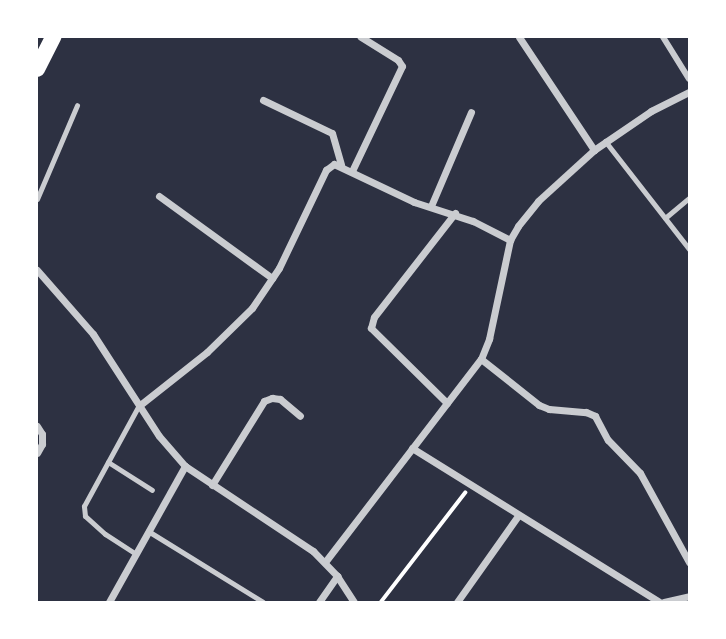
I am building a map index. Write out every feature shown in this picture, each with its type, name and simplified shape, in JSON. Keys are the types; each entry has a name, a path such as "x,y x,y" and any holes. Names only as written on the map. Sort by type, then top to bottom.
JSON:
{"highway":[{"path":"37,69 53,37"}],"street":[{"path":"352,171 402,66 398,60 361,37"},
{"path":"519,37 594,150"},
{"path":"663,37 689,79"},
{"path":"325,562 481,359 489,339 510,240 538,201 605,141 651,111 689,92"},
{"path":"263,100 332,134 341,165"},
{"path":"431,206 471,112"},
{"path":"140,405 207,352 252,308 300,229 326,170 334,164 341,165 414,202 455,213 510,240"},
{"path":"159,196 272,278"},
{"path":"447,403 371,328 373,317 455,213"},
{"path":"37,270 93,334 159,436 185,466 280,527 325,562 354,602"},
{"path":"481,359 539,405 549,409 586,412 595,416 608,440 645,481 689,562"},
{"path":"212,485 264,401 272,398 280,400 300,416"},
{"path":"37,426 41,434 41,444 37,453"},
{"path":"412,448 661,602 689,596"},
{"path":"109,602 185,466"},
{"path":"457,602 518,516"},
{"path":"320,602 337,576"}],"lane":[{"path":"37,199 77,106"},
{"path":"605,141 689,249"},
{"path":"665,218 689,198"},
{"path":"136,554 105,534 85,516 87,497 140,405"},
{"path":"108,462 152,490"},
{"path":"148,531 263,602"}],"path":[{"path":"381,602 471,486"}]}
